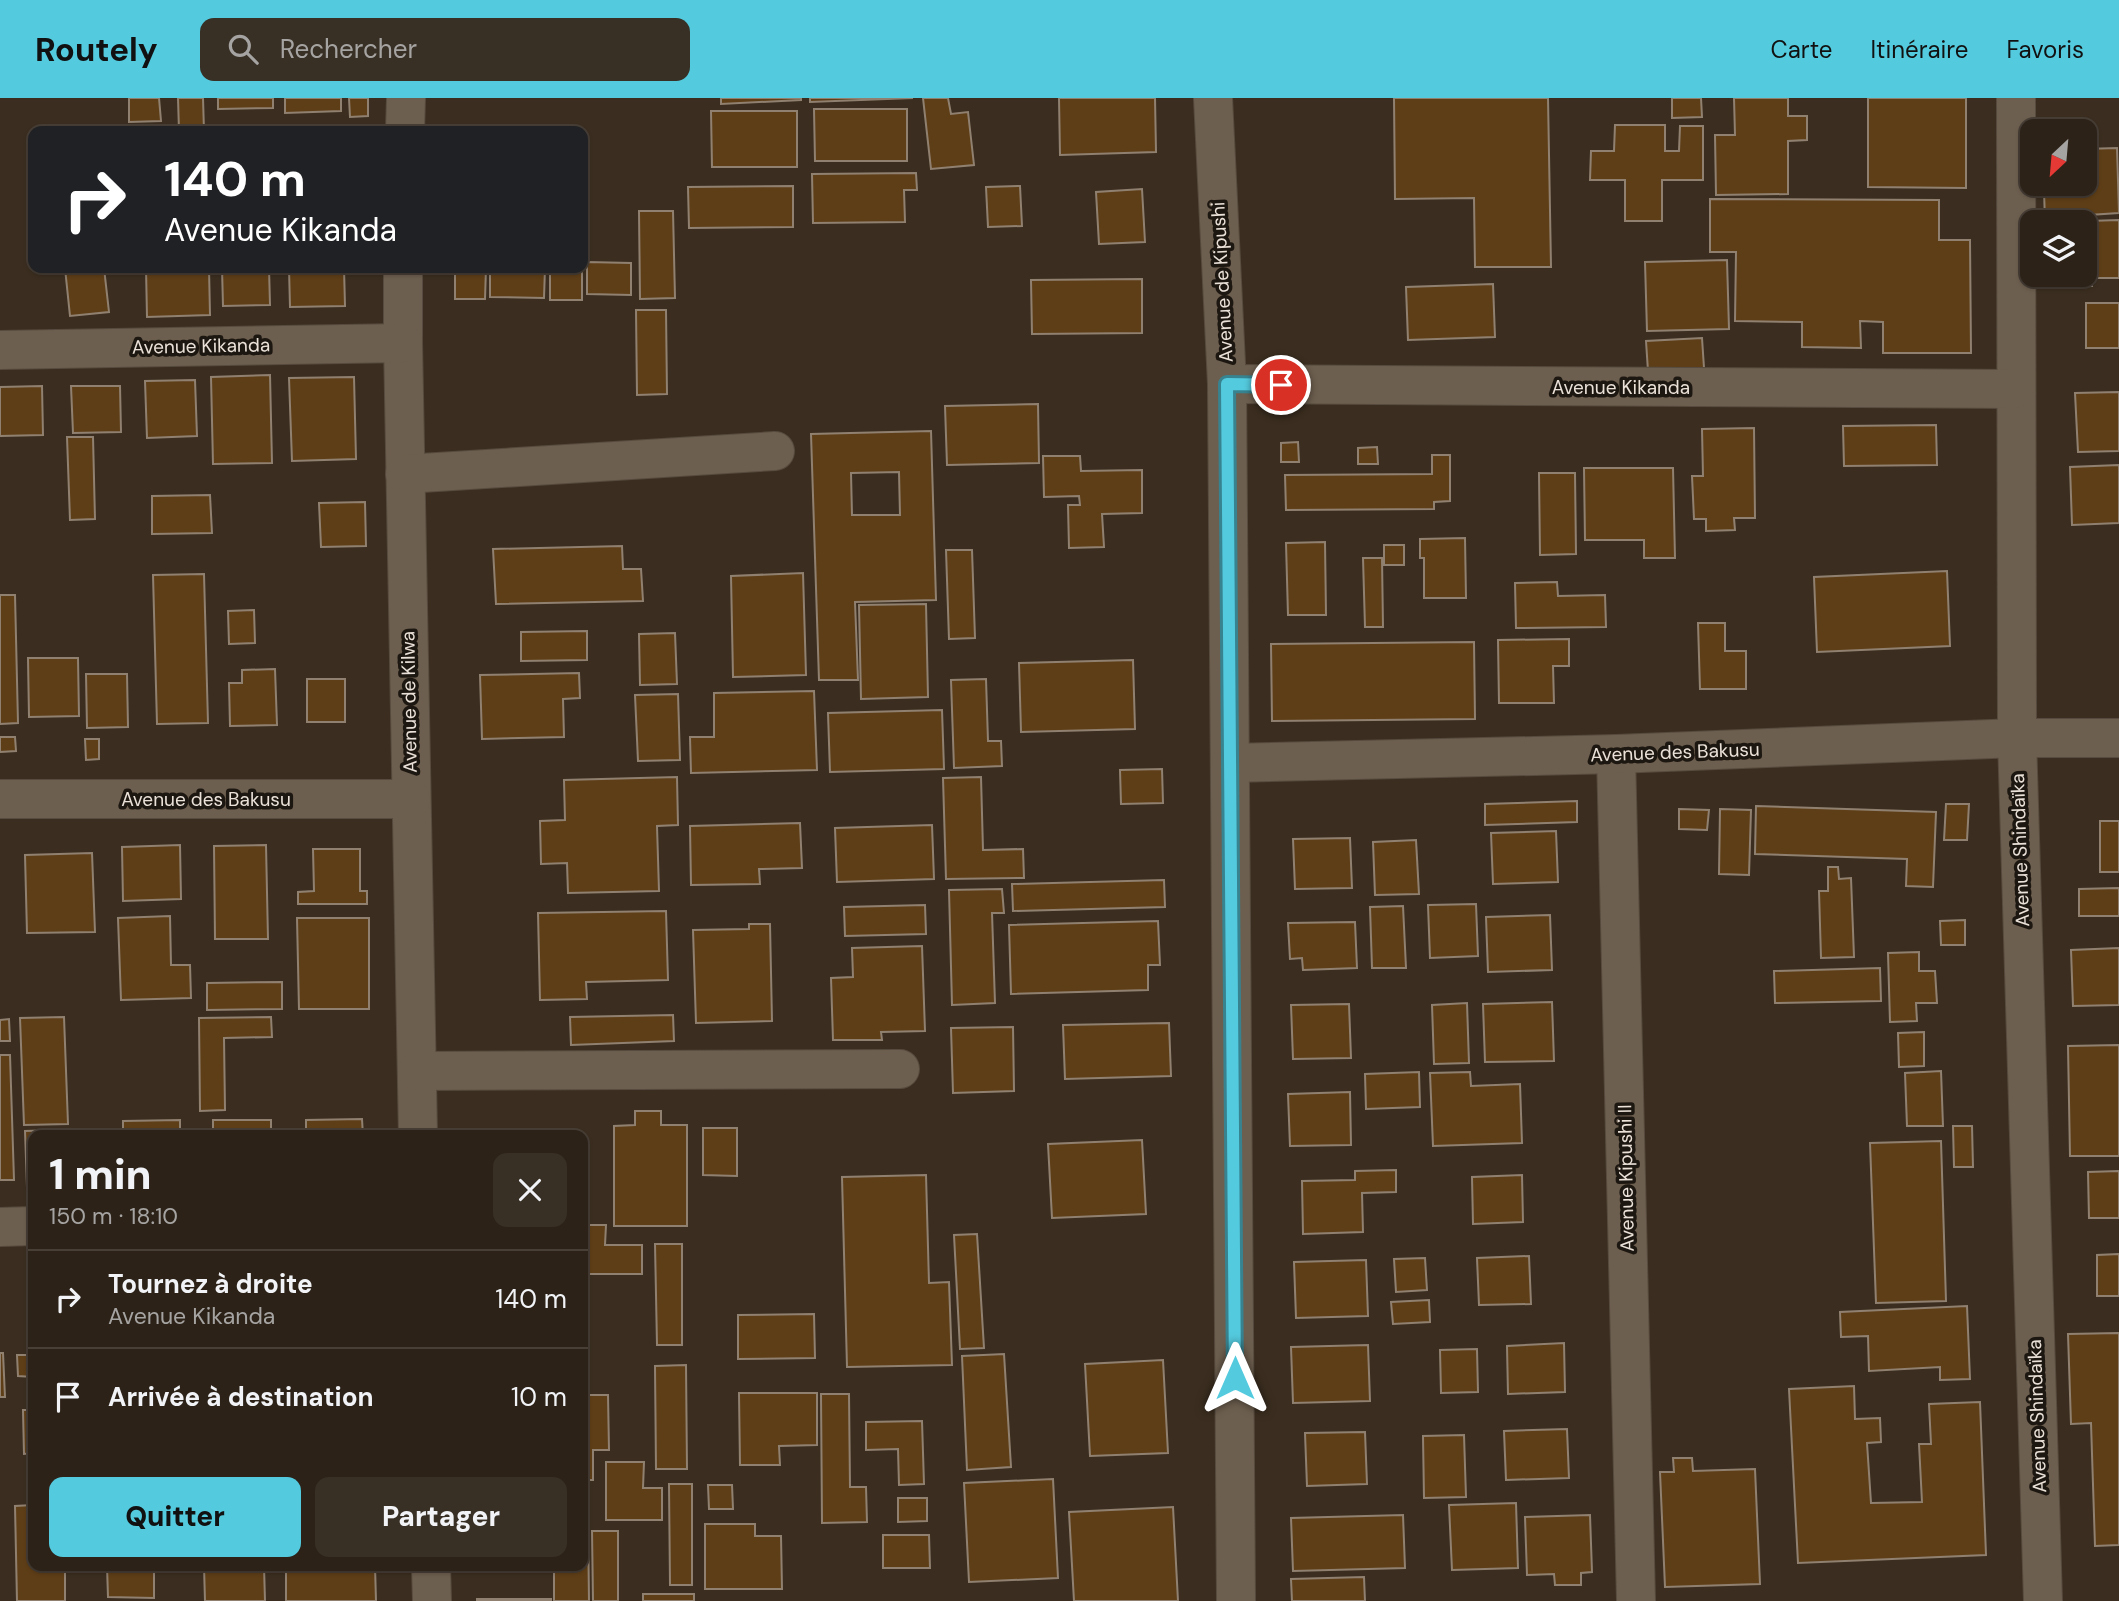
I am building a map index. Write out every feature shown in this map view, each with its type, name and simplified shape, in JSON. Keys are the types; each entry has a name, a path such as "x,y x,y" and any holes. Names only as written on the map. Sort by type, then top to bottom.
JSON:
{"street":[{"path":"405,126 406,98"},
{"name":"Avenue de Kipushi","path":"1213,98 1227,384 1236,1601"},
{"name":"Avenue Shindaïka","path":"2016,98 2014,388 2017,738 2043,1601"},
{"name":"Avenue de Kilwa","path":"404,273 402,343 418,1130"},
{"name":"Avenue Kikanda","path":"0,350 402,343"},
{"name":"Avenue Kikanda","path":"1227,384 2014,388"},
{"path":"405,474 775,451"},
{"name":"Avenue des Bakusu","path":"1231,763 1616,754 2017,738 2119,738"},
{"name":"Avenue Kipushi II","path":"1616,754 1636,1601"},
{"name":"Avenue des Bakusu","path":"0,799 411,799"},
{"path":"417,1071 900,1069"},
{"path":"0,1227 28,1226"},
{"path":"431,1571 432,1601"}],"building":[{"path":"129,98 159,98 161,121 129,122"},
{"path":"178,98 203,98 204,126 179,126"},
{"path":"218,98 273,98 273,108 218,109"},
{"path":"285,98 341,98 341,111 285,113"},
{"path":"349,98 368,98 368,116 350,117"},
{"path":"721,98 801,98 801,100 721,104"},
{"path":"810,98 913,98 810,102"},
{"path":"923,98 948,98 951,114 968,112 974,165 931,169"},
{"path":"1059,98 1155,98 1156,152 1060,155"},
{"path":"1394,98 1548,98 1551,267 1475,267 1474,198 1395,199"},
{"path":"1672,98 1701,98 1702,117 1672,118"},
{"path":"1734,98 1788,98 1788,116 1807,116 1807,140 1788,141 1788,194 1716,195 1715,135 1735,135"},
{"path":"1868,98 1966,98 1966,188 1868,187"},
{"path":"814,109 907,109 907,161 815,161"},
{"path":"711,111 797,111 797,167 712,167"},
{"path":"1615,125 1665,125 1665,151 1679,151 1680,126 1703,126 1703,180 1662,180 1662,221 1625,221 1625,180 1590,180 1591,151 1614,151"},
{"path":"2117,148 2119,213 2097,214 2097,210 2045,210 2044,196 2097,196 2097,149"},
{"path":"916,173 917,190 904,190 905,222 813,223 812,174"},
{"path":"793,186 793,227 689,228 688,187"},
{"path":"1020,186 1022,226 988,227 986,187"},
{"path":"1142,189 1145,242 1099,244 1096,192"},
{"path":"1710,199 1939,200 1939,240 1970,240 1971,353 1883,353 1883,322 1860,321 1861,348 1802,347 1802,322 1735,321 1736,252 1710,252"},
{"path":"639,211 673,211 675,298 640,299"},
{"path":"2119,220 2119,278 2097,278 2097,221"},
{"path":"1727,260 1729,329 1647,331 1645,262"},
{"path":"588,262 631,263 631,295 587,294"},
{"path":"66,273 105,273 109,312 70,316"},
{"path":"146,273 209,273 210,315 147,317"},
{"path":"222,273 269,273 270,305 223,306"},
{"path":"289,273 344,273 345,306 290,307"},
{"path":"455,273 486,273 485,299 455,299"},
{"path":"490,273 545,273 544,298 490,297"},
{"path":"550,273 582,273 582,300 550,300"},
{"path":"1142,279 1142,333 1032,334 1031,280"},
{"path":"1493,284 1495,337 1408,340 1406,287"},
{"path":"2086,303 2119,303 2119,348 2086,348"},
{"path":"636,310 666,310 667,394 637,395"},
{"path":"1702,338 1704,368 1648,371 1646,341"},
{"path":"270,375 272,463 213,464 211,377"},
{"path":"354,377 356,459 292,461 289,378"},
{"path":"195,380 197,436 147,438 145,381"},
{"path":"42,386 43,435 0,436 0,387"},
{"path":"71,386 120,386 121,432 73,433"},
{"path":"2119,392 2119,451 2078,452 2075,393"},
{"path":"1038,404 1039,463 947,465 945,406"},
{"path":"1936,425 1937,465 1844,466 1843,426"},
{"path":"1754,428 1755,518 1734,518 1735,530 1706,531 1706,519 1694,519 1692,476 1703,476 1702,429"},
{"path":"931,431 936,600 855,602 858,680 819,680 811,434","holes":["899,472 900,515 852,515 851,473"]},
{"path":"67,437 93,437 95,519 70,520"},
{"path":"1298,442 1299,462 1281,462 1281,443"},
{"path":"1377,447 1378,464 1358,464 1358,448"},
{"path":"1432,455 1450,455 1450,501 1434,502 1434,509 1286,510 1285,475 1432,474"},
{"path":"1043,456 1080,456 1081,471 1142,470 1142,513 1102,514 1104,547 1069,548 1068,505 1080,505 1079,496 1044,497"},
{"path":"2119,465 2119,523 2072,525 2070,467"},
{"path":"1584,468 1673,468 1675,558 1644,558 1644,540 1585,540"},
{"path":"1539,473 1575,473 1576,554 1540,555"},
{"path":"210,495 212,533 152,534 152,496"},
{"path":"365,502 366,546 321,547 319,503"},
{"path":"1465,538 1466,598 1424,598 1424,558 1420,558 1420,539"},
{"path":"1325,542 1326,615 1288,615 1286,543"},
{"path":"1384,545 1404,545 1404,565 1384,565"},
{"path":"622,546 623,569 641,569 643,601 496,604 493,549"},
{"path":"946,550 972,550 975,638 949,639"},
{"path":"1363,558 1382,558 1383,627 1365,627"},
{"path":"1947,571 1950,646 1817,652 1814,577"},
{"path":"803,573 806,675 733,677 731,576"},
{"path":"204,574 208,723 157,724 153,575"},
{"path":"1557,582 1558,596 1605,595 1606,627 1516,628 1515,583"},
{"path":"0,595 15,595 18,723 0,724"},
{"path":"926,604 928,697 861,699 859,605"},
{"path":"254,610 255,643 229,644 228,611"},
{"path":"1698,623 1725,623 1725,651 1746,651 1746,689 1700,689"},
{"path":"587,631 587,660 521,661 521,632"},
{"path":"675,633 677,684 640,685 639,634"},
{"path":"1569,639 1569,666 1553,666 1554,703 1499,703 1498,640"},
{"path":"1474,642 1475,719 1272,721 1271,644"},
{"path":"28,658 78,658 79,716 29,717"},
{"path":"1133,660 1135,729 1021,732 1019,663"},
{"path":"275,669 277,725 230,726 229,683 242,683 242,670"},
{"path":"579,673 580,698 563,699 564,737 482,739 480,675"},
{"path":"86,674 127,674 128,727 87,728"},
{"path":"307,679 345,679 345,722 307,722"},
{"path":"986,679 988,741 1001,741 1002,766 954,768 951,680"},
{"path":"814,691 817,770 691,773 690,737 714,737 714,693"},
{"path":"678,694 680,760 638,761 635,695"},
{"path":"942,710 944,769 830,772 828,713"},
{"path":"0,737 15,737 16,751 0,752"},
{"path":"85,739 99,739 99,759 86,760"},
{"path":"1162,769 1163,803 1121,804 1120,770"},
{"path":"677,777 678,825 657,826 659,891 568,893 567,863 541,864 540,821 565,820 564,780"},
{"path":"981,777 983,850 1023,849 1024,878 946,879 943,778"},
{"path":"1577,801 1577,822 1485,825 1485,804"},
{"path":"1946,804 1969,804 1967,840 1944,840"},
{"path":"1756,806 1936,812 1933,887 1906,886 1907,859 1755,854"},
{"path":"1679,809 1709,810 1707,830 1679,829"},
{"path":"1720,809 1751,810 1749,875 1719,874"},
{"path":"2100,821 2119,821 2119,872 2100,872"},
{"path":"800,823 802,868 759,869 760,884 691,885 690,826"},
{"path":"932,825 934,879 837,882 835,828"},
{"path":"1556,831 1558,882 1493,884 1491,833"},
{"path":"1350,838 1352,888 1295,889 1293,839"},
{"path":"1416,840 1419,894 1375,895 1373,842"},
{"path":"180,845 181,899 123,901 122,847"},
{"path":"266,845 268,939 215,939 214,846"},
{"path":"313,849 360,849 360,891 367,891 367,904 298,904 298,892 314,891"},
{"path":"92,853 95,932 27,933 25,855"},
{"path":"1828,867 1838,867 1839,879 1851,878 1854,957 1821,958 1819,891 1828,891"},
{"path":"1164,880 1165,907 1013,911 1012,884"},
{"path":"2119,888 2119,916 2079,916 2079,889"},
{"path":"1002,889 1004,913 992,913 995,1003 952,1005 949,890"},
{"path":"1476,904 1478,956 1430,958 1428,905"},
{"path":"925,905 926,934 845,936 844,907"},
{"path":"1403,906 1406,968 1372,968 1370,907"},
{"path":"666,911 668,980 586,982 587,999 540,1000 538,913"},
{"path":"1550,915 1552,970 1488,972 1486,917"},
{"path":"170,916 171,965 190,965 191,998 121,1000 118,918"},
{"path":"297,918 369,918 369,1009 299,1009"},
{"path":"1965,920 1965,945 1941,945 1940,921"},
{"path":"1158,921 1160,965 1148,965 1148,990 1011,994 1009,925"},
{"path":"1355,922 1357,968 1303,970 1302,958 1290,959 1288,923"},
{"path":"749,924 770,924 772,1021 696,1023 693,930 749,929"},
{"path":"922,946 925,1031 881,1032 882,1040 833,1040 831,978 853,977 852,948"},
{"path":"2119,948 2119,1005 2073,1006 2071,950"},
{"path":"1919,952 1919,971 1935,971 1937,1003 1916,1003 1917,1021 1890,1022 1888,953"},
{"path":"1880,968 1881,1001 1775,1003 1774,971"},
{"path":"282,982 282,1009 207,1010 207,983"},
{"path":"1552,1002 1554,1061 1485,1062 1483,1004"},
{"path":"1467,1003 1469,1063 1434,1064 1432,1005"},
{"path":"1349,1004 1351,1058 1293,1059 1291,1005"},
{"path":"673,1015 674,1041 571,1045 570,1017"},
{"path":"64,1017 68,1124 24,1125 20,1018"},
{"path":"271,1017 272,1037 224,1038 225,1110 200,1111 199,1018"},
{"path":"9,1019 10,1041 0,1041 0,1020"},
{"path":"1169,1023 1171,1076 1065,1079 1063,1025"},
{"path":"1013,1027 1014,1091 953,1093 951,1028"},
{"path":"1924,1032 1924,1066 1899,1067 1898,1033"},
{"path":"2119,1045 2119,1156 2070,1156 2068,1046"},
{"path":"0,1055 10,1055 14,1180 0,1180"},
{"path":"1941,1071 1943,1126 1907,1126 1905,1073"},
{"path":"1419,1072 1420,1107 1366,1109 1365,1074"},
{"path":"1470,1072 1471,1086 1520,1084 1522,1143 1433,1146 1430,1073"},
{"path":"1350,1092 1351,1145 1290,1146 1288,1094"},
{"path":"635,1111 661,1111 661,1125 687,1125 687,1226 614,1226 614,1126 635,1125"},
{"path":"362,1119 363,1130 306,1130 306,1120"},
{"path":"180,1120 180,1130 123,1130 123,1121"},
{"path":"213,1120 271,1120 271,1130 213,1130"},
{"path":"1953,1126 1972,1126 1973,1167 1954,1167"},
{"path":"703,1128 737,1128 737,1176 703,1175"},
{"path":"25,1131 28,1131 28,1187 27,1187"},
{"path":"1142,1140 1146,1214 1052,1218 1048,1144"},
{"path":"1941,1141 1946,1301 1876,1303 1870,1143"},
{"path":"1396,1170 1396,1192 1362,1193 1363,1232 1303,1234 1302,1181 1355,1180 1355,1171"},
{"path":"2119,1171 2119,1218 2089,1218 2088,1172"},
{"path":"926,1175 929,1283 949,1282 952,1365 847,1367 842,1177"},
{"path":"1522,1175 1523,1222 1473,1224 1472,1177"},
{"path":"588,1225 606,1225 605,1245 642,1245 642,1274 588,1274"},
{"path":"977,1234 984,1348 960,1349 954,1235"},
{"path":"655,1244 682,1244 682,1345 657,1345"},
{"path":"2119,1254 2119,1296 2097,1296 2097,1255"},
{"path":"1529,1256 1531,1304 1479,1305 1477,1258"},
{"path":"1425,1258 1427,1290 1396,1292 1394,1259"},
{"path":"1366,1260 1368,1316 1296,1318 1294,1262"},
{"path":"1429,1300 1430,1322 1393,1324 1391,1302"},
{"path":"1967,1306 1970,1379 1940,1380 1940,1367 1869,1371 1868,1336 1841,1337 1840,1312"},
{"path":"814,1314 815,1358 738,1359 738,1315"},
{"path":"2119,1333 2119,1545 2095,1546 2091,1423 2071,1424 2068,1334"},
{"path":"1564,1343 1565,1392 1508,1394 1507,1346"},
{"path":"1368,1345 1370,1401 1293,1403 1291,1347"},
{"path":"1477,1349 1478,1392 1441,1393 1440,1350"},
{"path":"0,1353 3,1353 5,1397 0,1397"},
{"path":"1004,1354 1011,1467 967,1470 962,1356"},
{"path":"17,1355 28,1355 28,1377 18,1376"},
{"path":"1163,1360 1168,1453 1090,1456 1085,1364"},
{"path":"686,1365 687,1469 656,1469 655,1366"},
{"path":"1854,1386 1855,1419 1880,1418 1881,1442 1867,1443 1871,1503 1922,1502 1919,1444 1931,1444 1929,1404 1980,1402 1986,1555 1798,1563 1789,1389"},
{"path":"739,1393 817,1393 817,1445 779,1446 780,1465 740,1465"},
{"path":"821,1394 849,1394 850,1487 866,1487 867,1522 822,1523"},
{"path":"588,1395 608,1395 609,1450 593,1450 593,1480 588,1480"},
{"path":"23,1410 28,1410 28,1454 24,1454"},
{"path":"922,1421 924,1484 899,1485 898,1449 866,1450 866,1422"},
{"path":"1567,1429 1569,1478 1506,1480 1504,1431"},
{"path":"1365,1432 1367,1484 1307,1486 1305,1433"},
{"path":"1464,1435 1466,1497 1424,1498 1423,1436"},
{"path":"1673,1458 1692,1458 1693,1471 1755,1469 1760,1584 1665,1587 1660,1472 1674,1472"},
{"path":"606,1462 644,1462 643,1488 662,1488 662,1520 606,1520"},
{"path":"1053,1479 1058,1578 969,1582 964,1483"},
{"path":"669,1484 692,1484 692,1585 670,1585"},
{"path":"708,1485 732,1485 733,1509 709,1509"},
{"path":"898,1498 927,1498 927,1521 898,1522"},
{"path":"1516,1503 1518,1568 1452,1570 1449,1505"},
{"path":"28,1505 28,1571 65,1571 65,1601 17,1601 15,1506"},
{"path":"1173,1507 1178,1601 1074,1601 1069,1512"},
{"path":"1403,1515 1405,1568 1293,1571 1291,1518"},
{"path":"1590,1515 1592,1572 1581,1573 1581,1585 1555,1585 1554,1574 1527,1575 1525,1517"},
{"path":"588,1520 589,1601 554,1601 554,1571 588,1571"},
{"path":"705,1524 755,1524 755,1536 781,1536 782,1589 705,1589"},
{"path":"592,1531 618,1531 618,1601 593,1601"},
{"path":"883,1535 929,1535 930,1568 883,1568"},
{"path":"107,1571 154,1571 154,1598 108,1597"},
{"path":"204,1571 264,1571 265,1601 205,1601"},
{"path":"286,1571 375,1571 376,1601 286,1601"},
{"path":"1364,1577 1365,1601 1292,1601 1291,1579"},
{"path":"643,1594 694,1594 694,1601 643,1601"},
{"path":"551,1599 551,1601 477,1601"}],"route":[{"path":"1235,1378 1227,384 1281,385"}]}
